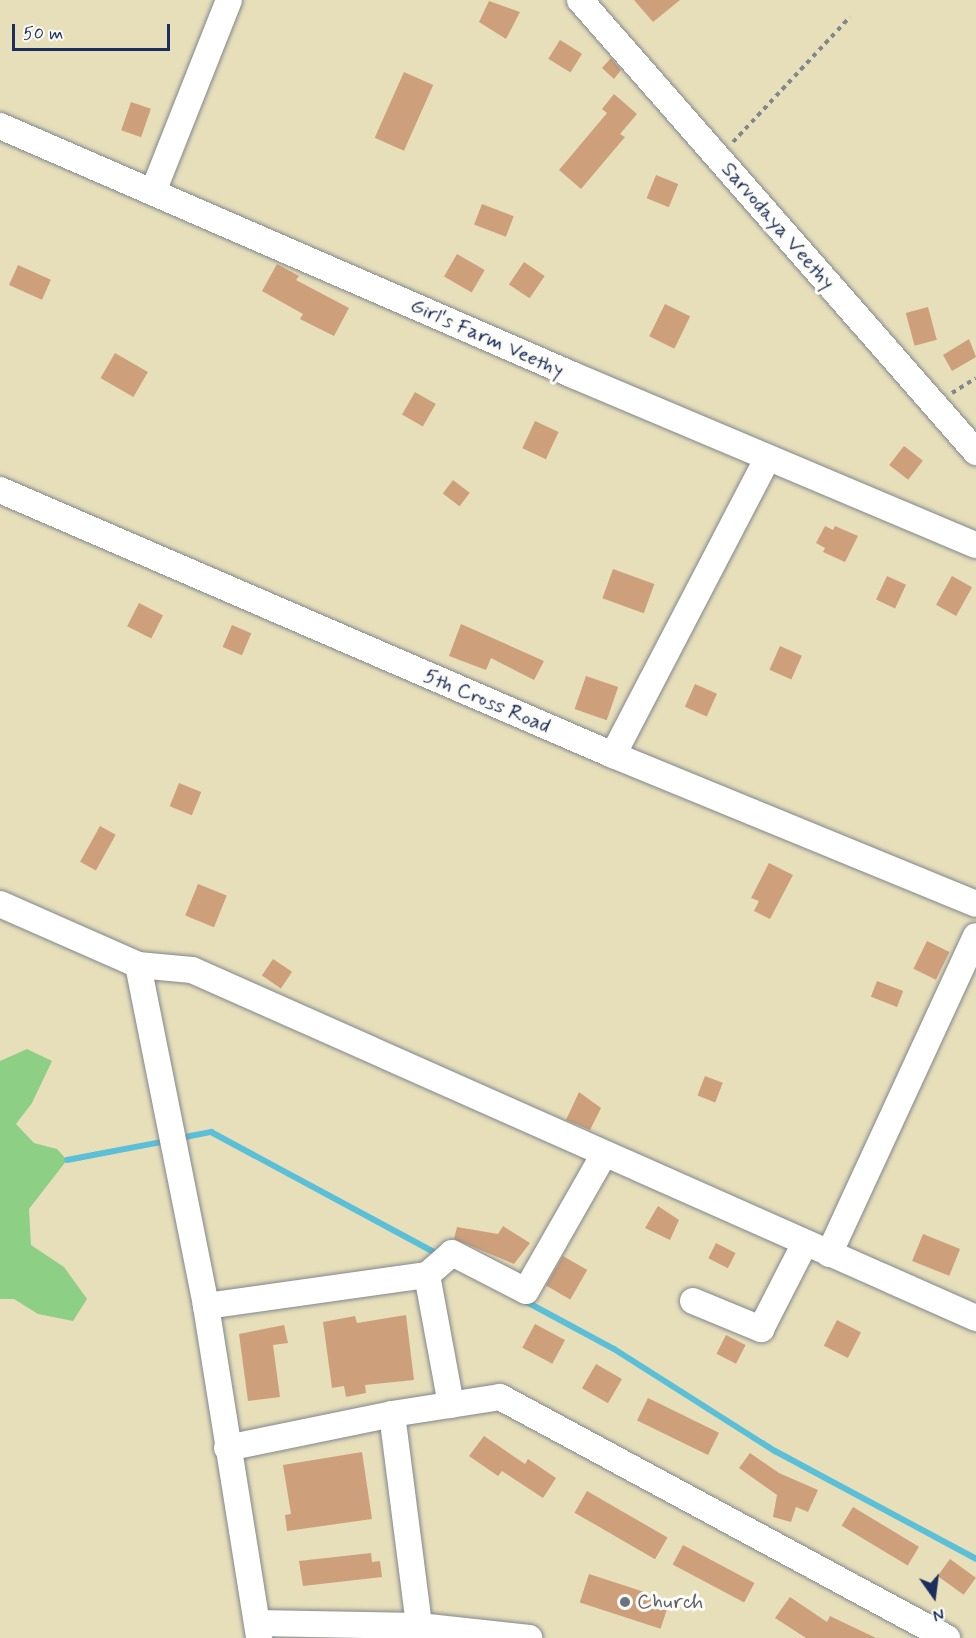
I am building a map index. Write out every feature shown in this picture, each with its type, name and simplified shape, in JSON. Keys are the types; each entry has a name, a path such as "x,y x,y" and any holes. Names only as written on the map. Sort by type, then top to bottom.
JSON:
{"street":[{"path":"153,192 229,0"},
{"name":"Sarvodaya Veethy","path":"580,0 976,452"},
{"name":"Girl's Farm Veethy","path":"0,126 767,459 976,545"},
{"path":"613,755 767,459"},
{"name":"5th Cross Road","path":"0,490 613,755 976,904"},
{"path":"0,904 138,964 192,969 976,1318"},
{"path":"829,1254 976,936"},
{"path":"138,964 206,1306 258,1630 420,1626 529,1638"},
{"path":"206,1306 427,1275 452,1253 526,1291 604,1154"},
{"path":"693,1301 761,1329 804,1243"},
{"path":"427,1275 451,1405"},
{"path":"227,1448 392,1414 500,1397 946,1638"},
{"path":"392,1414 420,1626"}],"path":[{"path":"718,158 850,17"}],"green space":[{"path":"27,1049 52,1061 32,1103 16,1124 34,1143 57,1149 67,1160 29,1209 31,1245 64,1267 87,1299 73,1321 38,1314 14,1299 0,1299 0,1061"}],"building":[{"path":"634,0 680,0 653,22"},
{"path":"489,1 520,12 506,39 479,22"},
{"path":"560,40 582,54 570,72 548,59"},
{"path":"611,58 621,70 614,79 602,68"},
{"path":"404,72 433,85 404,151 375,138"},
{"path":"614,94 637,114 620,134 625,137 581,189 559,170 607,113 602,109"},
{"path":"131,102 151,109 141,137 121,130"},
{"path":"656,175 678,184 669,207 647,198"},
{"path":"482,204 514,216 506,237 474,225"},
{"path":"457,254 485,270 472,293 444,277"},
{"path":"524,262 545,276 530,298 509,284"},
{"path":"277,264 299,276 296,280 349,308 334,336 300,319 303,314 262,291"},
{"path":"18,265 51,280 42,300 9,285"},
{"path":"665,304 690,316 674,349 649,336"},
{"path":"928,307 937,340 915,346 906,313"},
{"path":"969,339 976,357 952,371 943,355"},
{"path":"115,353 148,372 133,397 100,378"},
{"path":"415,392 436,404 423,427 402,415"},
{"path":"535,421 559,432 546,459 522,448"},
{"path":"904,446 923,461 908,480 889,465"},
{"path":"453,480 470,493 460,506 443,494"},
{"path":"825,526 833,530 835,526 858,536 845,562 823,552 825,548 816,543"},
{"path":"613,569 654,584 644,613 602,598"},
{"path":"887,576 906,585 895,608 876,600"},
{"path":"952,576 972,587 956,616 936,605"},
{"path":"139,603 163,615 151,638 127,626"},
{"path":"461,624 544,661 534,680 491,658 486,670 449,656"},
{"path":"232,625 251,633 242,655 223,647"},
{"path":"780,646 802,656 791,680 769,670"},
{"path":"586,676 618,687 607,720 575,709"},
{"path":"695,684 717,694 707,717 685,707"},
{"path":"179,783 201,792 192,815 170,806"},
{"path":"100,826 116,835 96,871 80,862"},
{"path":"769,863 793,875 770,919 754,911 759,901 751,898"},
{"path":"198,884 227,896 214,927 185,916"},
{"path":"927,941 949,952 936,980 913,969"},
{"path":"273,959 292,972 281,988 262,976"},
{"path":"877,981 903,991 897,1007 871,997"},
{"path":"705,1076 723,1083 715,1102 697,1096"},
{"path":"579,1092 601,1108 590,1130 566,1120"},
{"path":"658,1206 679,1220 670,1240 645,1228"},
{"path":"503,1226 530,1243 514,1264 454,1239 457,1227 498,1234"},
{"path":"923,1234 960,1249 949,1276 912,1261"},
{"path":"716,1243 736,1253 728,1268 708,1258"},
{"path":"563,1256 587,1270 570,1299 546,1285"},
{"path":"406,1315 414,1380 365,1385 366,1393 346,1397 344,1386 332,1388 323,1322 355,1316 357,1323"},
{"path":"837,1320 861,1332 848,1358 824,1346"},
{"path":"535,1324 565,1340 552,1364 522,1348"},
{"path":"284,1325 288,1343 273,1345 280,1397 248,1401 239,1334"},
{"path":"726,1335 746,1345 736,1364 716,1354"},
{"path":"596,1364 622,1379 608,1403 582,1388"},
{"path":"648,1398 719,1433 708,1455 637,1420"},
{"path":"484,1436 525,1464 528,1459 556,1478 543,1498 502,1471 498,1476 469,1456"},
{"path":"362,1452 372,1519 287,1531 285,1515 291,1514 283,1465"},
{"path":"750,1453 779,1473 818,1490 808,1512 796,1507 791,1522 773,1517 777,1495 739,1468"},
{"path":"587,1491 668,1538 655,1559 574,1513"},
{"path":"853,1507 919,1547 908,1566 842,1526"},
{"path":"683,1545 755,1583 744,1602 673,1564"},
{"path":"371,1553 372,1562 380,1561 382,1577 303,1586 299,1561"},
{"path":"950,1559 976,1578 964,1595 938,1576"},
{"name":"Church","path":"589,1574 670,1600 661,1629 580,1603"},
{"path":"790,1597 827,1622 830,1616 876,1638 806,1638 775,1618"}],"waterway":[{"path":"180,1138 211,1132 441,1256"},
{"path":"67,1160 167,1141"},
{"path":"523,1300 614,1349 775,1451 976,1559"}],"place":[{"name":"Church","path":"625,1602"}]}
